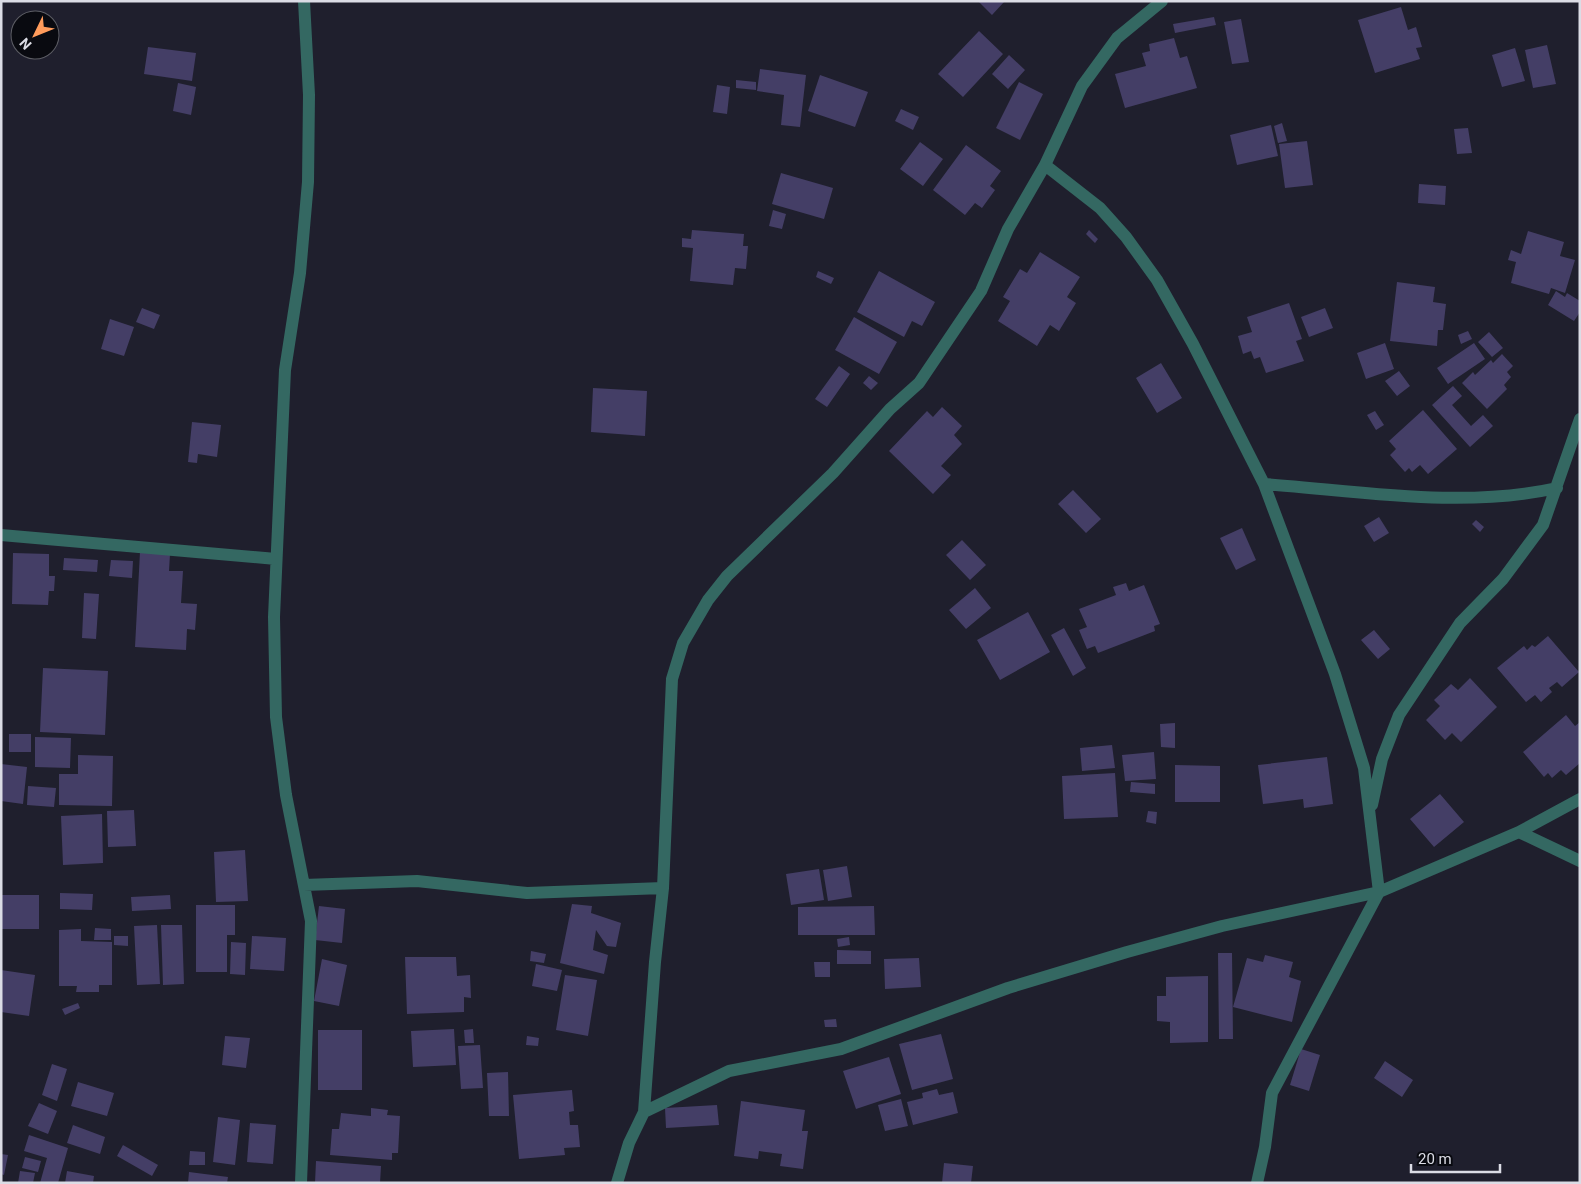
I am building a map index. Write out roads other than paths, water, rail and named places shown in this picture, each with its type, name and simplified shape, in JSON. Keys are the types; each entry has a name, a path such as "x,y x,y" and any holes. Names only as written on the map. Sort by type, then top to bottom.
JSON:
{"street":[{"path":"301,1183 311,921 286,795 276,717 274,617 285,370 300,273 308,182 308,95 304,1"},
{"path":"617,1183 629,1143 644,1112 655,962 664,888 672,679 683,643 708,600 727,576 833,473 890,409 919,383 981,291 1008,229 1045,165 1082,86 1117,38 1162,1"},
{"path":"1045,165 1100,208 1126,237 1157,280 1193,344 1264,484 1335,674 1364,768 1379,892 1272,1093 1265,1147 1257,1183"},
{"path":"1370,814 1382,760 1399,714 1460,624 1503,579 1543,524 1580,420"},
{"path":"1264,484 1432,497 1524,495 1557,488"},
{"path":"1,535 276,560"},
{"path":"644,1112 729,1071 841,1049 1008,988 1127,952 1222,926 1379,892 1519,832 1580,799"},
{"path":"1519,832 1580,861"},
{"path":"304,886 417,881 527,893 664,888"}]}
